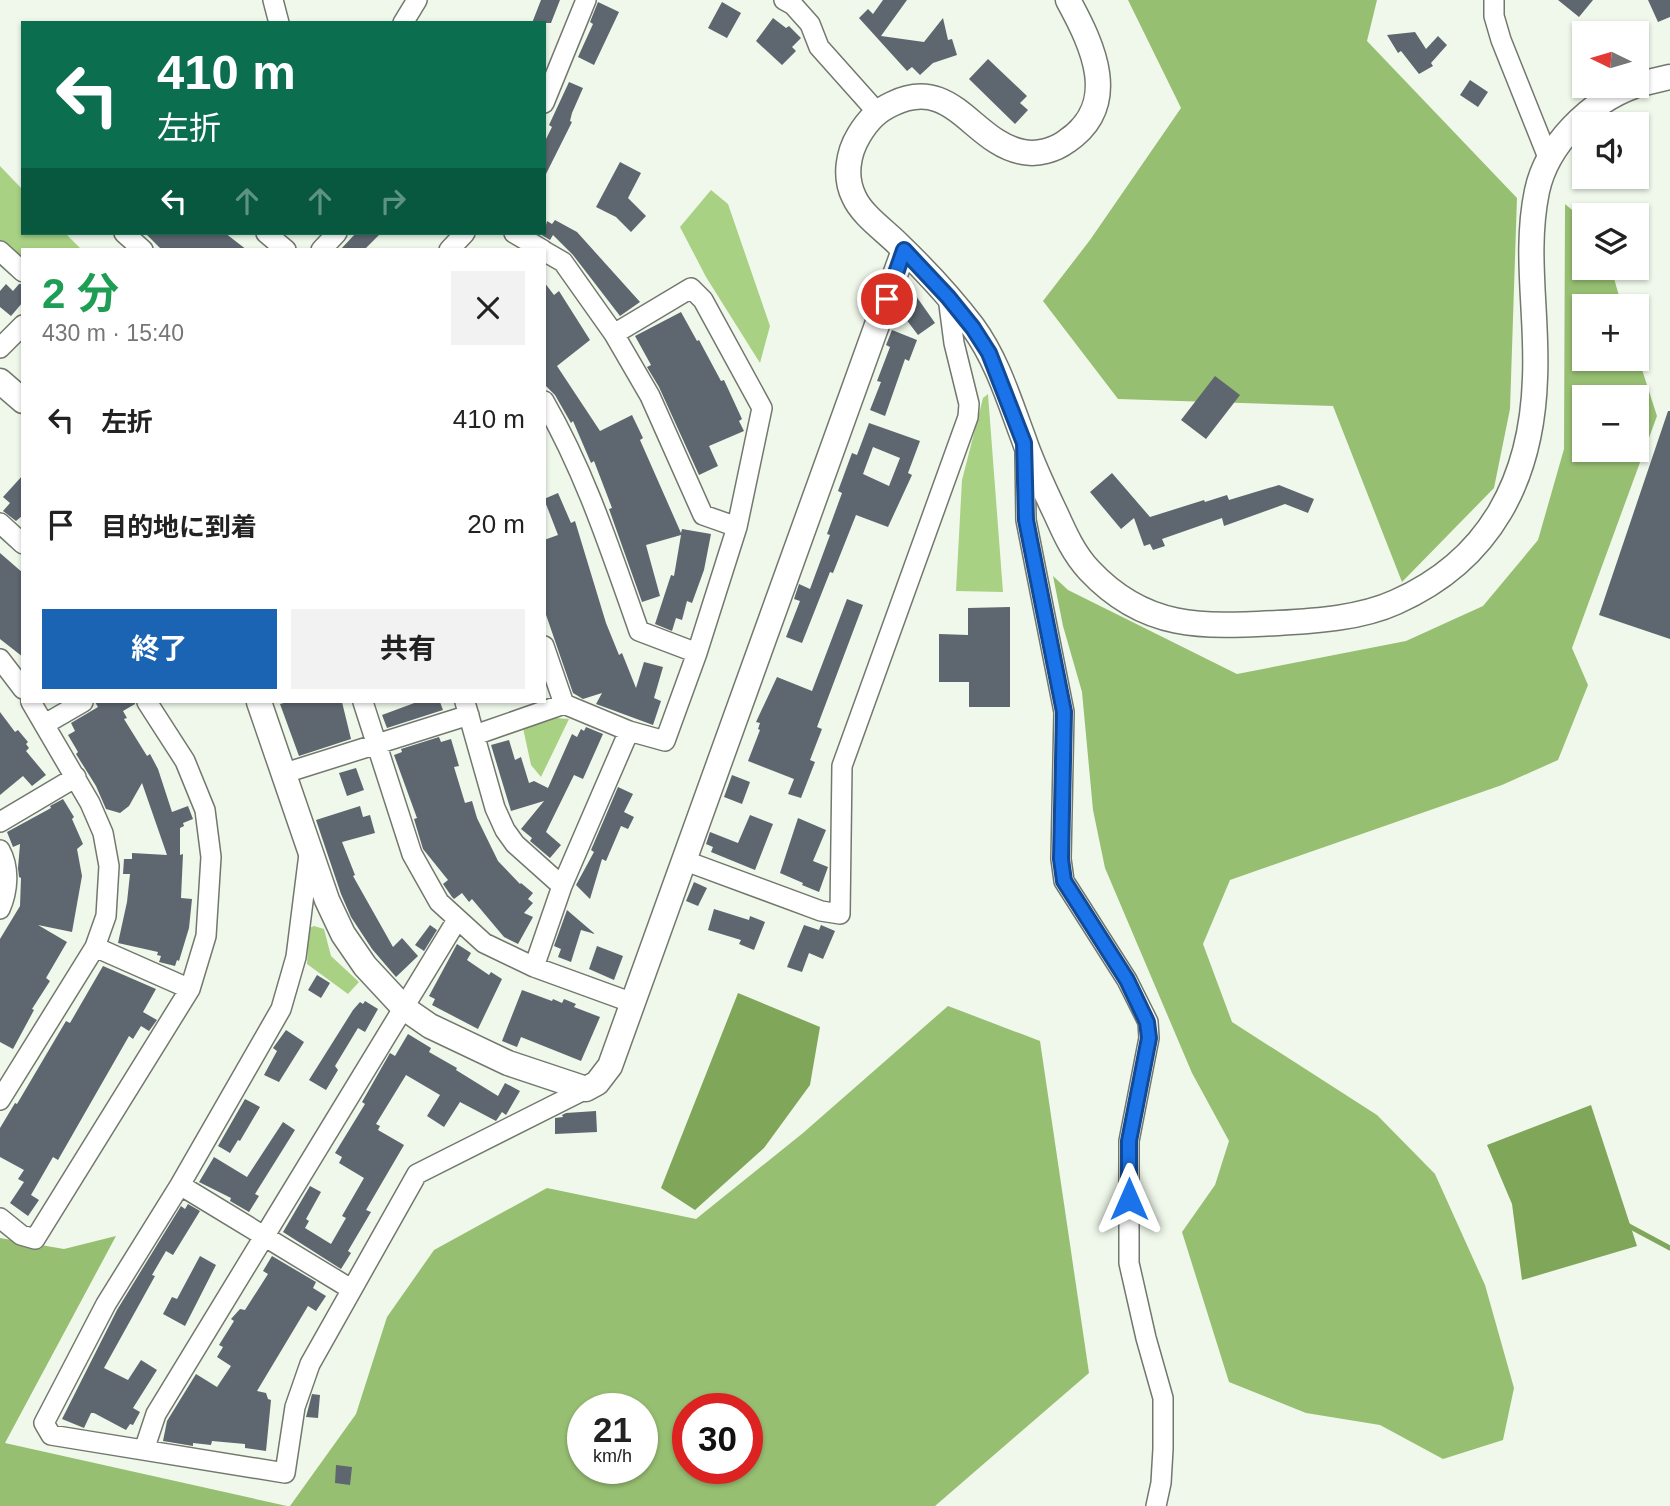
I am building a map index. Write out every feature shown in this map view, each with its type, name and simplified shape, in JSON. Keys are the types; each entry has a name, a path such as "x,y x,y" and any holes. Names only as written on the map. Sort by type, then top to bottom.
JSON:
{"street":[{"path":"273,0 278,21"},
{"path":"404,21 417,0"},
{"path":"546,98 586,0"},
{"path":"784,0 793,5 810,24 819,47 877,113"},
{"path":"1068,0 1095,57 1099,90 1091,117 1079,132 1062,145 1043,152 1023,152 998,142 939,98 907,98 877,113 867,122 853,146 848,180 858,205 948,297 989,353 1024,443 1069,544 1085,566 1113,594 1138,610 1167,620 1210,625 1255,624 1332,618 1394,603 1449,570 1475,545 1507,502 1527,445 1535,376 1532,265 1537,187 1549,160 1577,122 1609,98"},
{"path":"1494,0 1494,16 1501,40 1549,160"},
{"path":"1649,82 1670,77"},
{"path":"126,235 142,248"},
{"path":"268,235 284,248"},
{"path":"323,248 335,235"},
{"path":"451,248 463,235"},
{"path":"517,235 539,248"},
{"path":"309,852 296,957 281,1009 180,1185 106,1304 44,1423 51,1436 285,1473 295,1408 310,1364 417,1174 597,1083 610,1066 904,250"},
{"path":"0,251 21,270"},
{"path":"546,252 563,261 614,334 650,396 703,515 737,527"},
{"path":"475,735 564,704 629,731 665,741 697,653 737,527 762,408 703,300 691,288 614,334"},
{"path":"683,860 821,911 840,914 842,766 968,417 969,404 954,343 948,297"},
{"path":"0,348 21,327"},
{"path":"0,381 21,399"},
{"path":"546,404 566,438 593,501 639,631 697,653"},
{"path":"1024,443 1026,520 1064,712 1061,859 1064,881 1127,980 1149,1030 1129,1141 1129,1263 1163,1398 1163,1449 1156,1506"},
{"path":"0,523 21,542"},
{"path":"546,652 564,704"},
{"path":"0,659 21,687"},
{"path":"0,1100 95,947 106,916 109,866 103,833 76,777 32,703"},
{"path":"45,724 81,703"},
{"path":"0,1218 21,1235 35,1239 190,989 206,936 211,857 205,810 185,761 148,703"},
{"path":"259,703 327,900 343,934 365,966 404,1008 430,1026 508,1063 586,1089"},
{"path":"363,703 412,854 439,902 484,943 534,967 633,1003"},
{"path":"285,773 377,745 467,708 495,808 505,830 515,844 562,886"},
{"path":"534,967 562,886 629,731"},
{"path":"0,822 76,777"},
{"path":"0,850 5,859 7,880 0,909"},
{"path":"144,1450 156,1415 457,920"},
{"path":"95,947 190,989"},
{"path":"180,1185 351,1289"}],"shaded area":[{"path":"1128,0 1377,0 1367,41 1517,198 1510,409 1494,488 1402,582 1333,406 1118,399 1043,301 1090,240 1181,108"},
{"path":"0,166 21,188 21,235 67,235 80,248 21,248 21,259 0,241"},
{"path":"711,190 728,204 770,326 760,363 706,277 680,227"},
{"path":"1565,204 1572,210 1572,280 1614,280 1619,294 1572,294 1572,371 1642,371 1647,385 1572,385 1572,462 1640,462 1572,648 1588,685 1558,760 1502,785 1230,880 1203,944 1232,1022 1377,1115 1435,1174 1485,1285 1514,1388 1503,1440 1443,1459 1380,1425 1306,1413 1229,1382 1182,1232 1215,1185 1229,1141 1192,1073 1105,868 1093,810 1082,692 1063,626 1053,576 1068,590 1237,674 1406,641 1483,606 1538,540 1564,449"},
{"path":"1649,391 1657,416 1649,438"},
{"path":"988,394 1003,592 956,591 962,480 983,398"},
{"path":"556,718 569,719 541,777 531,765 523,728"},
{"path":"314,926 324,929 331,956 359,982 348,994 307,964 309,928"},
{"path":"738,993 820,1027 810,1085 764,1148 695,1210 661,1188"},
{"path":"948,1006 1040,1041 1089,1373 935,1506 290,1506 356,1414 387,1317 434,1250 547,1188 696,1219 803,1133"},
{"path":"1591,1105 1637,1246 1522,1280 1512,1204 1487,1145"},
{"path":"116,1236 5,1443 287,1506 0,1506 0,1238 64,1249"}],"building":[{"path":"541,0 560,0 551,23 533,21"},
{"path":"883,0 907,0 881,36 924,42 943,18 948,40 952,39 957,55 933,63 920,75 912,67 907,71 859,18 868,9 873,14"},
{"path":"1558,0 1593,0 1579,17"},
{"path":"1648,0 1670,0 1670,17 1658,22"},
{"path":"598,2 619,12 594,65 578,57 593,24 590,22"},
{"path":"722,2 741,13 727,38 708,28"},
{"path":"773,18 786,28 789,26 801,38 792,47 796,51 782,65 756,41"},
{"path":"1415,32 1426,49 1438,36 1447,45 1431,63 1433,66 1419,74 1401,51 1398,53 1387,35"},
{"path":"988,59 1027,96 1020,103 1028,110 1015,124 969,79"},
{"path":"1470,80 1488,92 1478,107 1460,95"},
{"path":"569,82 583,88 572,113 572,122 546,174 546,139 552,127 549,125"},
{"path":"620,162 641,173 628,198 646,216 631,232 616,217 596,207"},
{"path":"555,220 577,232 640,302 620,316 573,255 553,235 550,240 542,235 546,235 547,221 552,224"},
{"path":"147,235 228,235 244,248 160,248"},
{"path":"354,235 379,235 366,248 342,248"},
{"path":"6,284 13,291 21,284 21,304 11,316 0,307 0,291"},
{"path":"546,285 554,295 559,291 590,340 557,366 600,431 632,415 643,438 640,440 681,533 682,529 711,534 704,570 692,603 687,601 682,620 676,618 672,631 655,624 671,575 674,576 681,535 646,545 660,596 642,602 594,461 591,463 573,421 571,423 555,395 546,386"},
{"path":"916,296 935,323 918,335 899,310"},
{"path":"681,312 721,381 724,380 742,419 739,421 744,431 709,446 718,466 699,475 659,387 647,367 651,365 635,336"},
{"path":"892,330 917,340 909,361 905,359 885,416 870,410 881,382 877,381 890,347 886,345"},
{"path":"1215,376 1240,395 1206,439 1181,420"},
{"path":"1670,411 1670,639 1599,615"},
{"path":"869,423 920,441 908,473 912,475 888,527 856,515 802,643 786,637 800,601 794,599 799,584 810,589 842,493 838,491 852,453 857,455","holes":["873,447 900,458 889,486 863,474"]},
{"path":"1112,473 1150,517 1204,500 1205,502 1227,495 1229,500 1279,485 1314,499 1308,513 1285,504 1224,526 1222,518 1162,539 1165,546 1153,550 1150,544 1144,546 1134,518 1121,529 1090,492"},
{"path":"21,477 21,517 16,521 3,511 10,503 3,497"},
{"path":"558,493 571,523 575,521 606,623 636,688 644,662 663,667 654,698 661,701 653,725 596,704 602,693 583,699 573,693 546,615 546,539 558,535 546,498"},
{"path":"0,553 21,571 21,655 0,639"},
{"path":"847,599 863,605 817,727 822,729 810,760 815,762 801,798 788,794 794,779 748,761 760,730 760,723 756,722 777,677 812,691"},
{"path":"1010,607 1010,707 969,707 969,682 939,682 939,634 968,635 968,608"},
{"path":"96,703 135,703 123,711 127,718 124,719 158,769 172,812 188,806 193,819 183,823 184,826 180,828 180,855 183,854 181,898 192,899 189,928 175,966 159,962 161,956 157,955 158,952 118,943 130,874 123,874 124,859 132,859 132,853 167,855 142,783 129,806 120,813 106,809 96,786 76,754 78,752 68,735 75,731 71,723 98,707"},
{"path":"342,703 351,739 299,756 280,704"},
{"path":"414,703 440,703 443,710 387,728 382,715"},
{"path":"0,712 15,732 18,730 28,742 26,744 29,748 26,751 46,775 32,786 23,776 0,795"},
{"path":"586,727 603,734 583,779 574,775 546,832 561,845 550,858 530,841 532,838 521,829 544,801 511,811 491,745 509,740 515,760 521,757 529,783 534,781 548,788 572,734 577,737 581,729 584,731"},
{"path":"439,737 441,742 451,739 459,766 454,767 465,803 472,801 477,818 498,861 520,884 533,893 528,899 533,903 524,913 533,917 518,944 504,937 472,899 469,902 462,893 454,899 452,897 443,884 448,880 423,849 414,819 417,818 394,755 402,752 401,749"},
{"path":"356,768 364,790 347,796 339,773"},
{"path":"732,775 750,782 742,804 724,797"},
{"path":"618,787 633,794 624,812 634,817 628,829 621,826 606,861 602,859 590,899 576,885 594,852 591,850"},
{"path":"63,799 74,817 72,819 83,844 77,849 82,876 72,932 38,925 67,942 46,978 50,981 32,1009 34,1010 13,1049 0,1042 0,939 20,906 21,878 18,868 20,844 13,847 7,832"},
{"path":"360,806 363,817 370,815 375,833 342,842 355,875 353,876 393,947 402,938 418,956 396,977 372,949 351,917 316,820"},
{"path":"750,815 773,824 755,870 711,852 713,847 706,844 710,832 738,843"},
{"path":"798,818 826,830 813,861 828,867 819,892 780,873"},
{"path":"694,882 707,888 698,906 686,901"},
{"path":"714,909 749,920 750,916 765,922 754,950 739,944 741,940 708,930"},
{"path":"567,910 595,934 581,930 571,962 558,957 561,949 554,946"},
{"path":"430,925 437,930 424,951 415,945"},
{"path":"804,925 819,930 821,925 835,931 823,959 809,953 802,972 787,967"},
{"path":"457,944 471,953 467,960 489,975 491,972 502,979 478,1029 432,1005 435,999 429,996"},
{"path":"597,946 623,956 614,980 589,969"},
{"path":"103,966 156,989 143,1012 157,1020 149,1031 141,1026 133,1039 129,1036 58,1160 53,1157 31,1195 39,1200 28,1216 10,1203 24,1182 18,1179 24,1170 0,1157 0,1128 66,1021 70,1023"},
{"path":"317,975 330,983 321,998 308,990"},
{"path":"522,990 552,1001 553,999 562,1003 564,999 576,1004 574,1007 600,1017 581,1061 521,1037 517,1047 502,1041"},
{"path":"365,1001 378,1009 365,1032 358,1028 335,1066 338,1070 326,1090 309,1080 353,1010 360,1002 363,1004"},
{"path":"286,1030 304,1042 279,1082 264,1075 277,1051 273,1048"},
{"path":"408,1034 431,1048 429,1052 498,1096 505,1083 520,1091 506,1115 502,1112 496,1121 460,1102 444,1127 427,1116 440,1095 406,1075 376,1124 380,1126 378,1130 404,1145 366,1210 371,1212 348,1251 351,1253 341,1269 283,1232 310,1186 321,1192 306,1219 309,1221 305,1228 331,1244 346,1218 342,1216 364,1178 339,1163 342,1157 335,1153 365,1104 362,1102 390,1053 395,1056"},
{"path":"245,1099 260,1107 230,1153 218,1146"},
{"path":"596,1111 597,1132 555,1134 555,1118 563,1117 566,1113"},
{"path":"283,1122 295,1130 255,1194 259,1196 249,1212 230,1201 231,1198 199,1182 214,1157 247,1177"},
{"path":"188,1204 200,1211 173,1255 166,1251 104,1368 128,1380 141,1360 157,1370 133,1408 140,1412 133,1425 130,1424 126,1430 94,1413 91,1413 84,1428 62,1419 117,1310 181,1206 185,1209"},
{"path":"200,1256 216,1265 185,1326 163,1314 172,1297 177,1299"},
{"path":"272,1256 316,1282 313,1288 326,1296 316,1311 308,1306 257,1391 266,1393 271,1400 266,1451 245,1448 245,1444 212,1441 211,1445 193,1443 193,1446 163,1441 167,1421 196,1374 217,1387 231,1366 217,1357 223,1347 219,1345 234,1321 231,1319 240,1309 245,1310 268,1274 263,1271"},
{"path":"312,1394 320,1395 318,1418 306,1417"},
{"path":"336,1465 352,1467 350,1485 335,1483"}],"waterway":[{"path":"1627,1225 1670,1248"}],"route":[{"path":"887,299 904,250 948,297 989,353 1010,401 1024,443 1026,520 1064,712 1061,859 1064,881 1127,980 1147,1022 1149,1038 1129,1141 1129,1199"}]}
